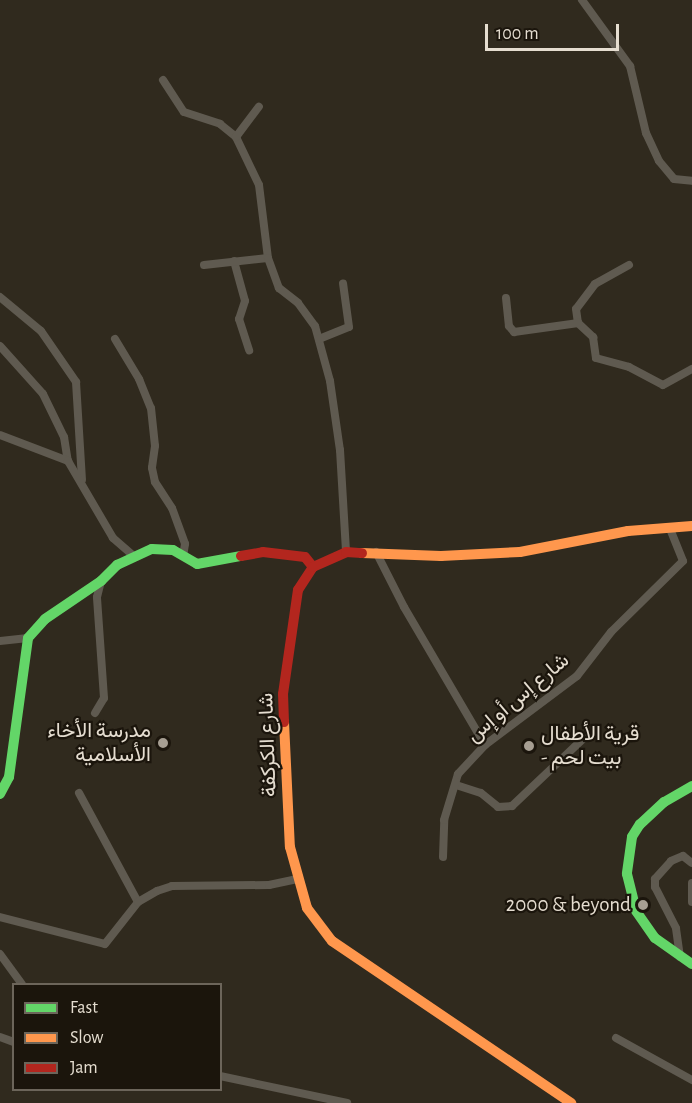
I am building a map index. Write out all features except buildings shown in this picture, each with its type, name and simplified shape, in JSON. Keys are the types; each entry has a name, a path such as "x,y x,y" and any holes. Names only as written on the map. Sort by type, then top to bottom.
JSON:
{"street":[{"path":"582,0 630,66 643,122 659,161 674,179 692,181"},
{"path":"162,80 184,112 220,124 236,137 259,185 268,258 279,288 298,303 315,326 330,381 340,450 346,552"},
{"path":"236,137 259,107"},
{"path":"204,265 268,258"},
{"path":"234,261 245,301 239,319 249,350"},
{"path":"629,265 595,284 576,309 578,323 593,337 594,354 600,360 629,368 663,385 692,369"},
{"path":"319,339 349,327 343,283"},
{"path":"0,297 41,331 76,382 82,480"},
{"path":"506,298 509,326 514,332 578,323"},
{"path":"115,339 140,379 151,408 154,446 152,468 155,482 172,507 185,543 183,556"},
{"path":"0,346 43,394 64,437 68,461 82,480 113,538 135,557"},
{"path":"0,435 68,461"},
{"path":"0,794 9,777 28,638 45,619 101,581 117,565 152,549 173,550 197,564 263,552 305,557 313,567 346,552 441,556 520,552 628,531 692,526"},
{"name":"شارع إس أو إس","path":"443,857 444,820 458,774 485,745 577,676 611,632 683,561 670,528"},
{"path":"376,552 404,607 485,745"},
{"name":"شارع الكركفة","path":"313,567 298,590 283,694 290,847 307,909 332,941 571,1103"},
{"path":"95,713 104,699 97,597 101,581"},
{"path":"0,641 28,638"},
{"path":"456,785 481,794 498,807 512,806 584,738"},
{"path":"692,786 664,802 640,824 628,853 628,891 636,911 655,938 692,964"},
{"path":"79,793 138,902"},
{"path":"680,957 676,928 655,887 655,879 671,861 683,856 692,863"},
{"path":"0,917 105,944 138,902 172,886 269,885 297,879"},
{"path":"692,883 692,902"},
{"path":"0,954 21,983"},
{"path":"616,1038 692,1080"},
{"path":"222,1076 347,1103"}],"traffic: fast":[{"path":"0,794 9,777 28,638 45,619 101,581 117,565 152,549 173,550 197,564 241,556"},
{"path":"692,786 664,802 640,824 632,837 627,874 636,911 655,938 692,964"}],"traffic: slow":[{"path":"362,553 441,556 520,552 628,531 692,526"},
{"path":"284,722 290,847 307,908 332,941 571,1103"}],"traffic: jam":[{"path":"241,556 263,552 305,557 313,567"},
{"path":"284,722 283,694 298,590 313,567 346,552 362,553"}],"place":[{"name":"مدرسة الأخاء الأسلامية","path":"163,743"},
{"name":"قرية الأطفال - بيت لحم","path":"529,746"},
{"name":"2000 & beyond","path":"643,905"}]}
